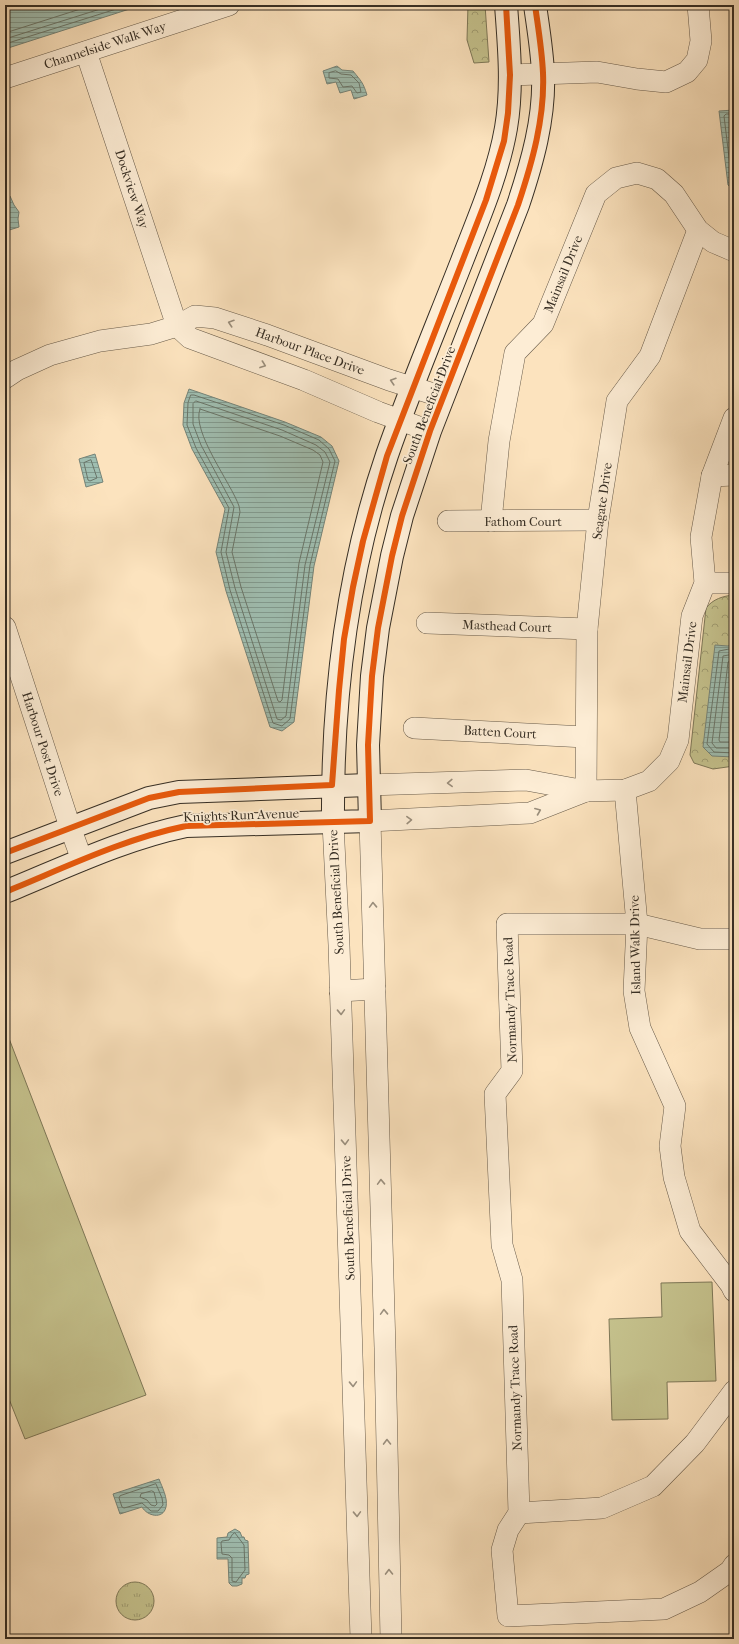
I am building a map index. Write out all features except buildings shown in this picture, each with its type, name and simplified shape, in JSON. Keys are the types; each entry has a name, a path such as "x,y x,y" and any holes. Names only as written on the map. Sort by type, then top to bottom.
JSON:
{"street":[{"name":"Channelside Walk Way","path":"5,78 229,5"},
{"name":"South Beneficial Drive","path":"361,1639 332,785 338,690 344,639 353,588 377,487 400,420 494,177 506,127 510,76 506,5"},
{"name":"South Beneficial Drive","path":"391,1639 385,1348 368,785 369,712 378,628 387,578 402,516 430,431 518,205 530,170 538,134 542,105 543,74 536,5"},
{"path":"510,76 597,72 666,82 687,72 697,60 701,41 698,5"},
{"name":"Dockview Way","path":"86,52 177,326"},
{"name":"Mainsail Drive","path":"491,521 498,441 515,353 542,324 596,194 616,178 637,172 657,179 674,194 698,230 713,242 734,251"},
{"name":"Seagate Drive","path":"586,791 586,629 598,520 617,400 650,356 698,230"},
{"name":"Harbour Place Drive","path":"5,378 17,370 50,355 100,341 151,334 177,326 195,316 215,318 443,398"},
{"path":"177,326 190,338 304,380 430,431"},
{"name":"Mainsail Drive","path":"625,790 649,781 669,761 678,740 692,616 705,583 701,537 712,476 734,418"},
{"path":"712,476 734,475"},
{"name":"Fathom Court","path":"448,521 598,520"},
{"path":"705,583 734,583"},
{"name":"Masthead Court","path":"426,624 586,629"},
{"name":"Harbour Post Drive","path":"5,627 82,860"},
{"name":"Batten Court","path":"414,728 585,737"},
{"name":"Knights Run Avenue","path":"5,853 149,798 178,792 332,785 526,780 586,791 625,790"},
{"path":"474,782 475,817"},
{"name":"Island Walk Drive","path":"625,790 637,924 634,991 640,1028 674,1106 670,1146 674,1177 690,1231 734,1291"},
{"name":"Knights Run Avenue","path":"5,892 82,860 159,832 186,826 333,823 530,814 586,791"},
{"path":"106,814 118,847"},
{"name":"Normandy Trace Road","path":"519,1514 512,1280 502,1245 495,1094 512,1071 507,924 637,924"},
{"path":"637,924 700,939 734,939"},
{"path":"340,991 375,989"},
{"path":"352,1350 385,1348"},
{"path":"734,1391 695,1443 652,1486 602,1508 519,1514 508,1530 502,1550 508,1616 664,1609 700,1592 730,1571 734,1565"},
{"path":"360,1600 390,1599"}],"green space":[{"path":"468,5 485,5 489,62 474,63 467,40"},
{"path":"734,595 734,766 713,769 694,763 690,755 706,608 718,598"},
{"path":"5,1028 146,1395 25,1439 5,1389"},
{"path":"712,1282 716,1381 667,1382 668,1419 612,1420 609,1319 662,1317 661,1283"},
{"path":"131,1582 139,1582 149,1587 153,1594 153,1608 149,1615 139,1620 131,1620 121,1615 119,1612 116,1605 116,1597 121,1587 124,1585"}],"water":[{"path":"5,5 142,5 5,49"},
{"path":"337,66 342,70 353,71 362,82 367,95 354,99 351,90 340,93 336,82 327,84 323,71"},
{"path":"734,110 734,191 728,185 719,111"},
{"path":"5,196 10,196 19,212 19,227 6,231 5,227"},
{"path":"189,389 285,422 321,437 332,446 339,461 314,566 294,722 282,731 270,727 226,591 216,552 225,509 192,449 183,425 184,403"},
{"path":"95,454 103,482 86,487 79,459"},
{"path":"734,644 734,757 712,756 703,747 715,645 728,646"},
{"path":"159,1479 166,1500 166,1507 162,1514 155,1515 147,1513 142,1507 120,1514 113,1494"},
{"path":"235,1529 240,1532 245,1540 248,1541 249,1574 246,1575 245,1578 242,1578 242,1584 232,1586 229,1583 228,1559 217,1559 217,1538 227,1537 228,1533"}],"cycle path":[{"path":"5,853 149,798 179,792 332,785 344,639 363,541 387,456 486,200 504,141 508,113 510,75 506,5"},
{"path":"5,892 117,846 139,838 186,826 370,821 368,745 372,676 378,628 392,556 402,516 430,431 518,205 533,157 540,123 543,90 542,56 535,5"}]}
